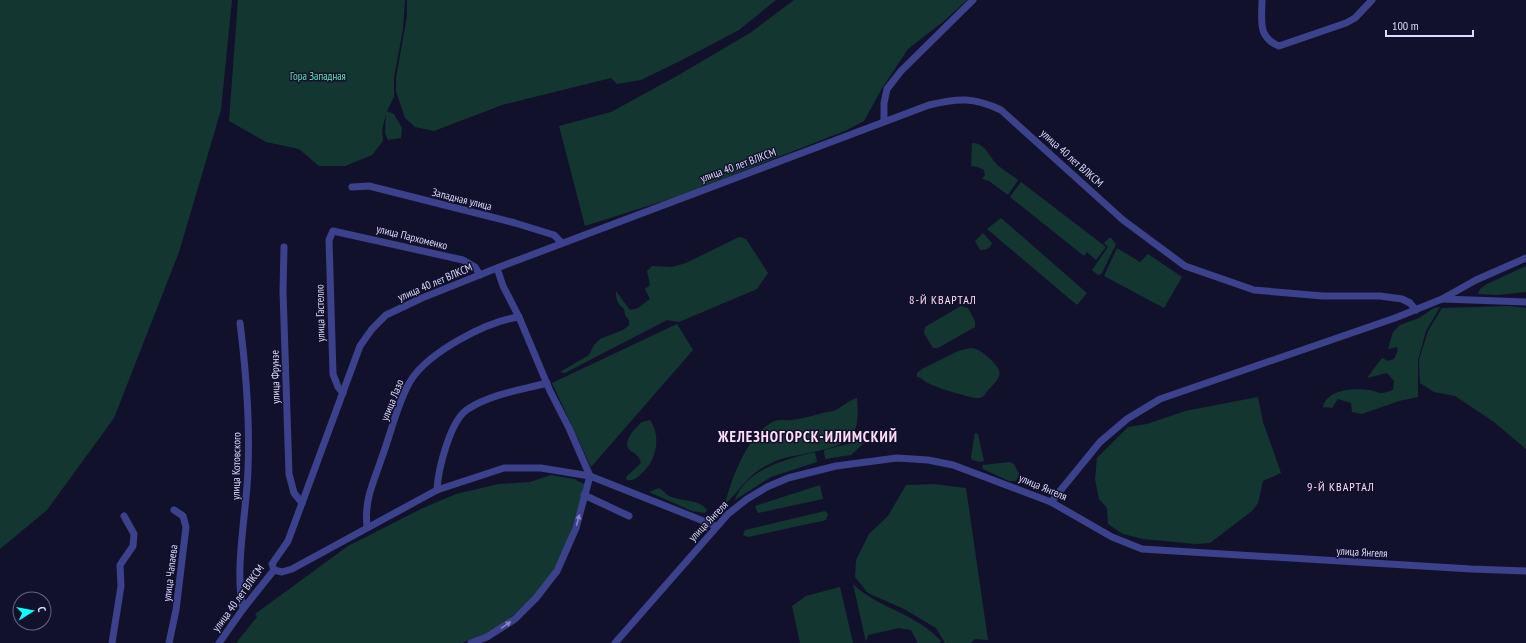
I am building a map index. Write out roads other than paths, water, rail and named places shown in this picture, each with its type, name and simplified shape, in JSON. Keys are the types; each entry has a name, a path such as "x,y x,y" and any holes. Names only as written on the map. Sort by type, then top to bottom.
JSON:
{"street":[{"path":"884,121 884,103 887,89 901,71 973,0"},
{"path":"1262,0 1262,28 1265,37 1271,43 1279,46 1284,46 1346,24 1355,18 1372,0"},
{"name":"улица 40 лет ВЛКСМ","path":"219,643 243,609 274,570 272,564 288,541 360,346 372,329 386,315 480,274 929,105 951,100 973,100 983,102 1001,110 1124,220 1185,266 1254,290 1323,296 1380,296 1402,299 1410,303 1416,310"},
{"name":"Западная улица","path":"352,187 369,186 515,223 554,235 562,243"},
{"name":"улица Пархоменко","path":"333,231 463,260 475,267 480,274"},
{"name":"улица Гастелло","path":"333,231 329,240 331,342 333,374 338,387 343,393"},
{"name":"улица Фрунзе","path":"284,247 282,290 289,474 294,493 302,503"},
{"path":"1051,502 1100,442 1127,419 1160,399 1416,310 1442,299 1476,280 1526,258"},
{"path":"472,643 487,637 515,619 536,598 557,571 576,528 590,476 547,383 519,317 503,286 498,268"},
{"path":"1442,299 1526,302"},
{"name":"улица Лазо","path":"367,527 366,504 410,381 419,370 441,352 474,331 506,319 519,317"},
{"name":"улица Котовского","path":"240,323 246,379 248,468 241,560 240,596 243,609"},
{"path":"437,490 438,474 444,450 460,418 467,409 492,398 547,383"},
{"name":"улица Янгеля","path":"615,643 716,526 748,498 767,487 788,478 822,469 874,460 897,458 928,460 952,465 1051,502 1112,537 1142,549 1526,571"},
{"path":"274,570 282,572 292,569 437,490 504,468 541,468 590,476 716,526"},
{"path":"584,495 629,516"},
{"name":"улица Чапаева","path":"169,643 176,610 186,527 183,516 174,510"},
{"path":"112,643 121,586 120,565 133,546 134,534 124,516"}],"district":[{"name":"8-Й КВАРТАЛ","path":"943,299"},
{"name":"ЖЕЛЕЗНОГОРСК-ИЛИМСКИЙ","path":"808,436"},
{"name":"9-Й КВАРТАЛ","path":"1341,486"}],"park label":[{"name":"Гора Западная","path":"318,76"}]}
